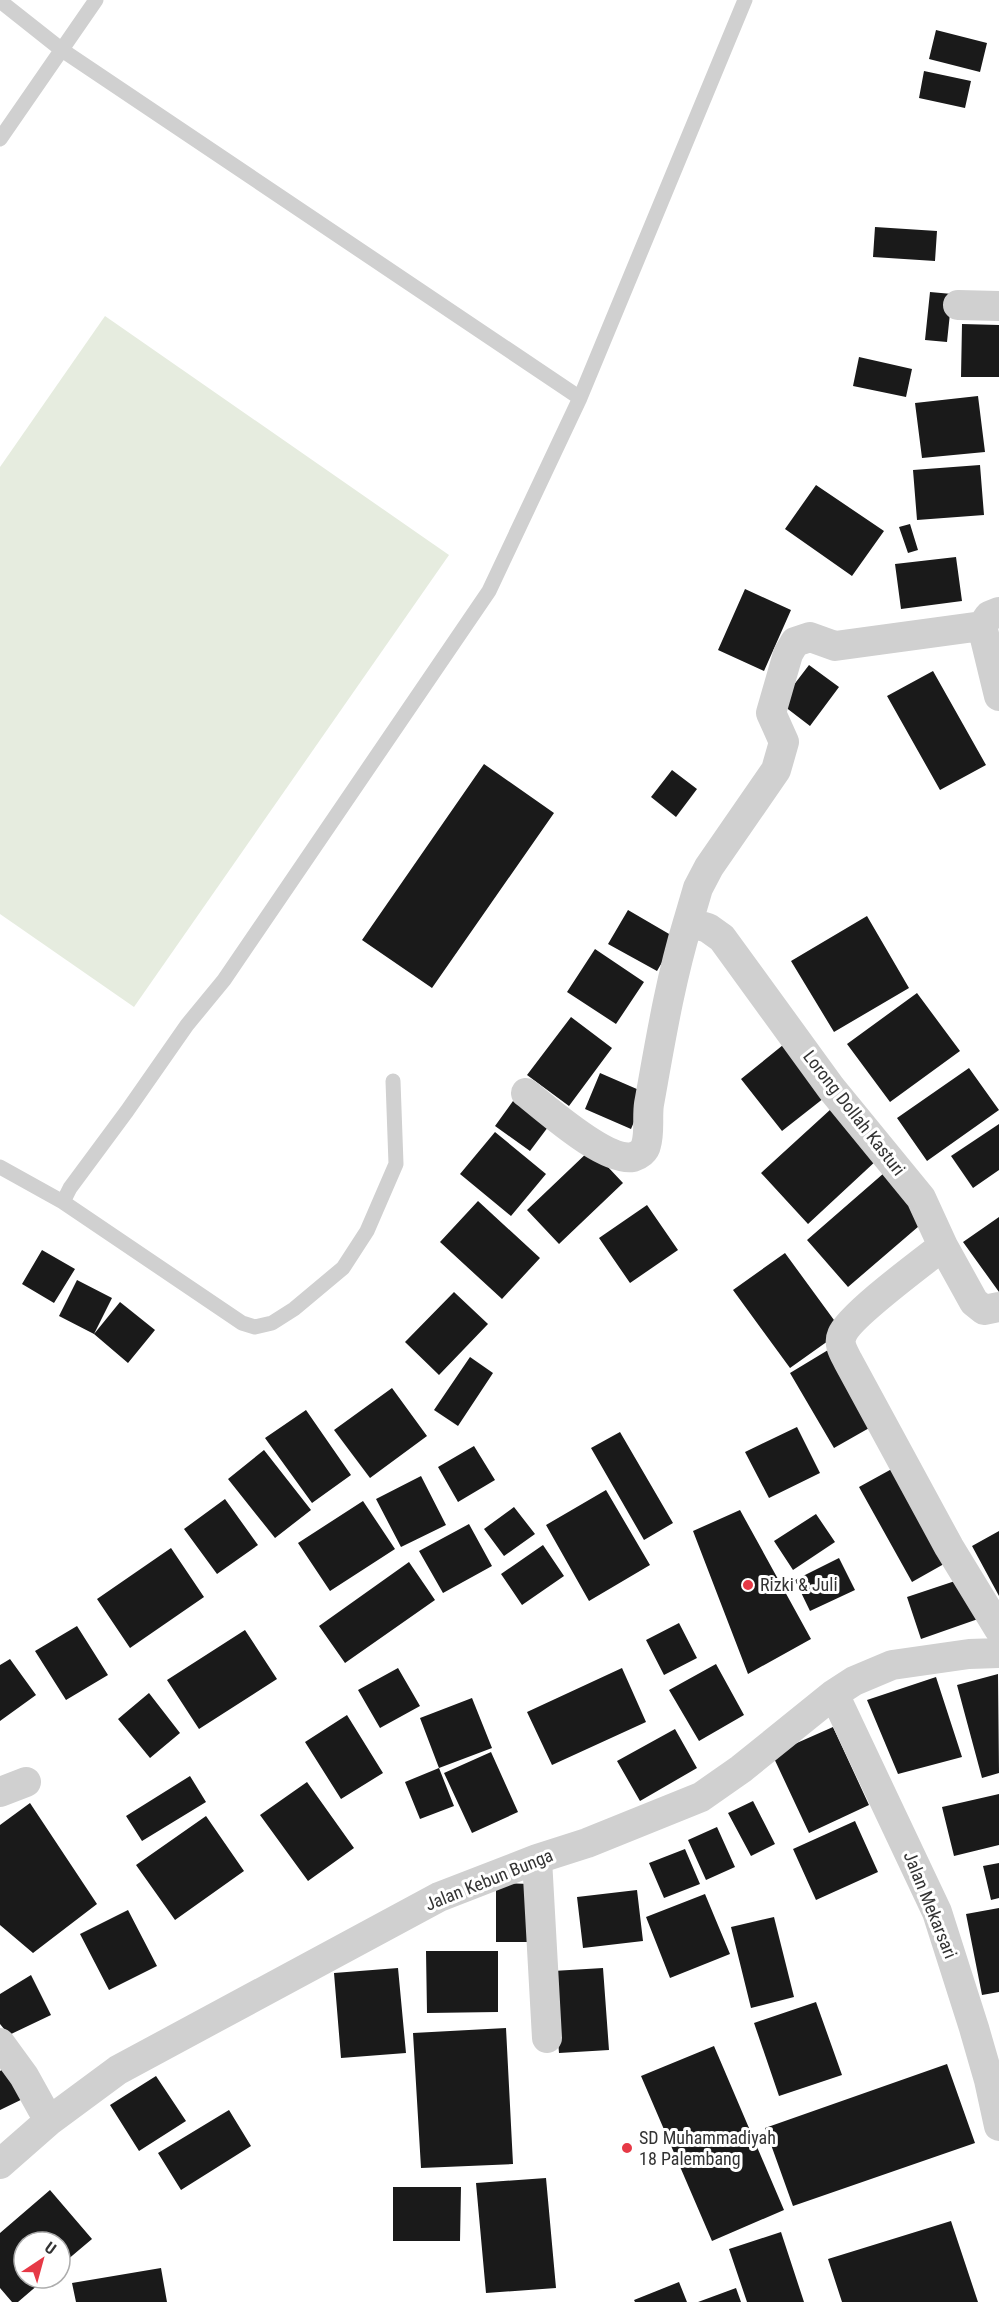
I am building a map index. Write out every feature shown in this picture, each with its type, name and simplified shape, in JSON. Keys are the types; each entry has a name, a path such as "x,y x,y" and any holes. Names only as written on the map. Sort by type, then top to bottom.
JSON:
{"street":[{"path":"958,305 999,306"},
{"path":"525,1093 592,1144 618,1155 633,1157 642,1153 646,1146 647,1114 669,996 698,888 709,867 776,770 784,742 771,712 788,654 795,642 810,637 835,646 990,618 999,696"},
{"name":"Lorong Dollah Kasturi","path":"688,922 708,928 723,938 831,1088 921,1198 943,1246 974,1302 984,1310 999,1307"},
{"path":"943,1246 855,1318 842,1334 841,1344 848,1361 949,1547 999,1629"},
{"name":"Jalan Kebun Bunga","path":"0,2164 49,2121 118,2070 439,1897 701,1797 741,1769 834,1694 854,1681 891,1665 969,1654 999,1653"},
{"name":"Jalan Mekarsari","path":"834,1694 987,2024 989,2080 999,2126"},
{"path":"537,1859 548,2038"},
{"path":"0,2043 24,2076 49,2121"}],"lane":[{"path":"0,139 96,0"},
{"path":"63,1202 70,1188 127,1112 187,1025 224,980 489,591 579,398 745,0"},
{"path":"0,1 62,50 579,398"},
{"path":"0,1167 63,1202 242,1323 255,1327 272,1323 294,1309 343,1268 366,1231 396,1164 393,1081"}],"shaded area":[{"path":"105,316 449,555 134,1007 0,914 0,467"}],"building":[{"path":"936,30 987,43 980,72 929,59"},
{"path":"924,71 971,81 965,108 919,98"},
{"path":"875,227 937,231 935,261 873,257"},
{"path":"930,292 952,294 947,342 925,340"},
{"path":"962,324 999,325 999,377 961,377"},
{"path":"859,357 912,369 906,397 853,386"},
{"path":"978,396 985,452 922,458 915,403"},
{"path":"980,465 984,515 917,520 913,470"},
{"path":"816,485 884,531 852,576 785,529"},
{"path":"910,524 918,550 908,553 899,527"},
{"path":"956,557 962,601 901,609 895,564"},
{"path":"745,589 791,610 764,671 718,650"},
{"path":"809,665 839,687 810,726 780,703"},
{"path":"933,671 986,765 940,790 887,696"},
{"path":"484,764 554,813 432,988 362,940"},
{"path":"672,770 697,789 676,817 651,797"},
{"path":"628,910 676,938 657,971 608,944"},
{"path":"867,916 909,988 834,1032 791,961"},
{"path":"595,949 644,982 616,1024 567,992"},
{"path":"917,993 960,1051 890,1102 847,1044"},
{"path":"571,1017 612,1048 569,1106 527,1075"},
{"path":"783,1045 824,1098 782,1131 741,1079"},
{"path":"969,1068 999,1110 927,1161 897,1118"},
{"path":"600,1073 646,1093 631,1129 585,1109"},
{"path":"513,1101 548,1127 530,1151 495,1126"},
{"path":"831,1109 878,1159 808,1224 761,1173"},
{"path":"999,1124 999,1170 973,1188 951,1156"},
{"path":"495,1132 546,1174 511,1216 460,1174"},
{"path":"591,1149 623,1183 559,1244 527,1210"},
{"path":"884,1173 926,1220 848,1287 807,1240"},
{"path":"478,1201 540,1258 502,1299 440,1242"},
{"path":"647,1205 678,1250 630,1283 599,1238"},
{"path":"999,1217 999,1292 963,1242"},
{"path":"42,1250 75,1269 54,1303 22,1284"},
{"path":"785,1253 842,1331 790,1368 733,1290"},
{"path":"77,1280 112,1298 94,1334 59,1316"},
{"path":"454,1292 488,1324 439,1375 405,1342"},
{"path":"120,1302 155,1330 128,1363 94,1334"},
{"path":"833,1347 878,1423 834,1448 790,1373"},
{"path":"470,1357 493,1373 458,1426 434,1410"},
{"path":"392,1388 427,1436 370,1478 334,1430"},
{"path":"306,1410 351,1475 312,1503 265,1438"},
{"path":"797,1427 820,1473 769,1498 745,1452"},
{"path":"620,1432 673,1523 644,1540 591,1448"},
{"path":"474,1446 495,1480 458,1502 438,1467"},
{"path":"264,1450 311,1510 275,1538 228,1479"},
{"path":"899,1465 951,1560 912,1582 859,1487"},
{"path":"421,1476 446,1525 401,1547 376,1499"},
{"path":"606,1490 650,1565 589,1601 546,1525"},
{"path":"225,1499 258,1545 217,1574 184,1529"},
{"path":"363,1501 395,1549 330,1591 298,1543"},
{"path":"514,1507 535,1534 504,1556 484,1529"},
{"name":"Rizki & Juli","path":"740,1510 811,1639 748,1674 693,1531"},
{"path":"816,1514 835,1542 793,1570 774,1541"},
{"path":"469,1524 492,1566 443,1593 419,1551"},
{"path":"999,1531 999,1596 972,1546"},
{"path":"543,1545 564,1576 522,1605 501,1574"},
{"path":"171,1548 204,1597 130,1648 97,1599"},
{"path":"839,1558 855,1590 810,1611 795,1580"},
{"path":"409,1562 435,1600 345,1663 319,1626"},
{"path":"964,1578 978,1619 921,1639 907,1597"},
{"path":"679,1623 697,1658 664,1675 646,1640"},
{"path":"77,1626 108,1675 66,1700 35,1651"},
{"path":"245,1630 277,1679 199,1729 167,1680"},
{"path":"10,1659 36,1695 0,1721 0,1665"},
{"path":"716,1664 744,1715 699,1741 669,1690"},
{"path":"398,1668 420,1706 380,1728 358,1690"},
{"path":"622,1668 646,1722 552,1765 527,1712"},
{"path":"998,1674 999,1773 982,1778 957,1685"},
{"path":"936,1677 962,1757 898,1774 867,1700"},
{"path":"149,1693 180,1733 150,1758 118,1719"},
{"path":"472,1698 492,1748 439,1768 420,1718"},
{"path":"347,1715 383,1773 341,1799 305,1742"},
{"path":"833,1727 869,1805 809,1833 772,1754"},
{"path":"675,1729 697,1768 640,1801 617,1761"},
{"path":"491,1752 518,1812 472,1833 444,1773"},
{"path":"439,1768 454,1806 420,1819 405,1782"},
{"path":"190,1776 206,1802 142,1841 126,1816"},
{"path":"307,1782 354,1848 308,1881 260,1815"},
{"path":"999,1794 999,1845 954,1856 942,1807"},
{"path":"753,1801 775,1844 751,1856 728,1813"},
{"path":"30,1803 97,1904 33,1953 0,1925 0,1825"},
{"path":"206,1816 244,1871 175,1920 136,1865"},
{"path":"855,1821 878,1872 816,1900 793,1849"},
{"path":"717,1827 735,1867 706,1880 688,1840"},
{"path":"685,1849 700,1884 664,1898 649,1863"},
{"path":"999,1863 999,1898 991,1900 983,1866"},
{"path":"496,1883 530,1884 530,1942 496,1942"},
{"path":"637,1890 643,1941 583,1948 577,1897"},
{"path":"705,1894 730,1954 670,1978 646,1917"},
{"path":"999,1908 999,1992 982,1995 966,1914"},
{"path":"128,1910 157,1966 109,1990 80,1934"},
{"path":"774,1917 794,1997 751,2008 731,1927"},
{"path":"426,1951 498,1951 498,2012 427,2013"},
{"path":"398,1968 406,2053 341,2058 334,1973"},
{"path":"603,1968 609,2050 559,2053 553,1971"},
{"path":"31,1975 51,2015 9,2035 0,2024 0,1994"},
{"path":"816,2002 842,2075 779,2096 754,2023"},
{"path":"506,2028 513,2164 421,2168 413,2033"},
{"path":"714,2046 784,2210 712,2241 641,2076"},
{"path":"14,2063 31,2095 0,2110 0,2071"},
{"path":"947,2064 975,2143 793,2206 765,2128"},
{"path":"156,2076 186,2121 139,2151 110,2105"},
{"path":"229,2110 251,2146 181,2190 158,2153"},
{"path":"546,2178 556,2288 486,2293 476,2183"},
{"path":"393,2187 461,2187 460,2241 393,2241"},
{"path":"50,2190 92,2239 72,2256 72,2230 12,2230 12,2290 32,2290 18,2302 12,2302 0,2288 0,2233"},
{"path":"951,2221 978,2302 842,2302 828,2259"},
{"path":"781,2232 804,2302 747,2302 729,2249"},
{"path":"161,2268 167,2302 76,2302 72,2283"},
{"path":"679,2282 687,2302 635,2302 634,2300"},
{"path":"736,2288 741,2302 698,2302"}],"place":[{"name":"Rizki & Juli","path":"748,1585"},
{"name":"SD Muhammadiyah 18 Palembang","path":"627,2148"}]}
